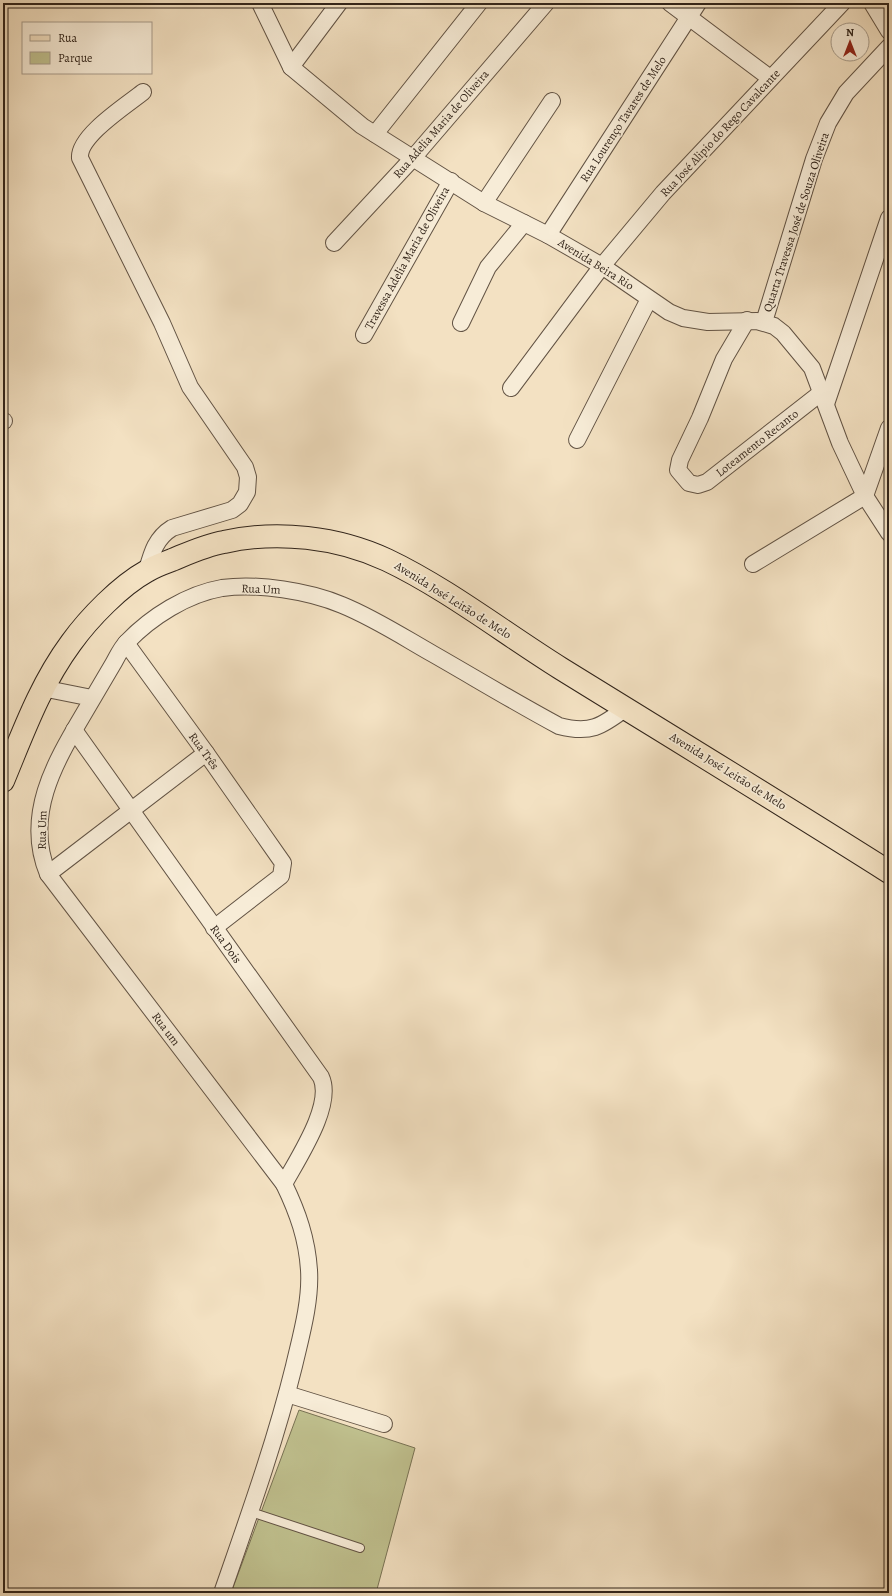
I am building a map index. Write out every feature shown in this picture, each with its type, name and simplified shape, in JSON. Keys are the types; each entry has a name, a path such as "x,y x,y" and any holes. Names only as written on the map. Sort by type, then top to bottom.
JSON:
{"main road":[{"name":"Avenida José Leitão de Melo","path":"3,781 42,688 72,642 93,618 123,589 147,570 197,549 245,538 273,536 301,538 337,543 359,549 387,560 437,589 889,872"}],"street":[{"name":"Avenida Beira Rio","path":"260,3 291,67 362,126 450,182 484,203 548,235 602,266 669,312 694,321 748,320 764,322 784,333 793,342 812,368 840,443 865,496 889,533"},
{"path":"291,67 339,3"},
{"path":"375,134 479,3"},
{"name":"Rua Adelia Maria de Oliveira","path":"334,243 413,158 546,3"},
{"path":"670,3 770,78"},
{"name":"Rua Lourenço Tavares de Melo","path":"548,235 698,3"},
{"name":"Rua José Alipio do Rego Cavalcante","path":"511,388 602,266 663,193 842,3"},
{"path":"872,3 889,31"},
{"name":"Quarta Travessa José de Souza Oliveira","path":"764,322 814,159 828,123 846,93 889,47"},
{"path":"143,92 87,138 80,149 80,158 162,323 190,387 245,467 248,484 244,500 232,510 172,528 164,533 152,552 147,570"},
{"path":"484,203 552,101"},
{"name":"Travessa Adelia Maria de Oliveira","path":"364,335 450,182"},
{"path":"824,398 889,218"},
{"path":"461,323 488,267 524,224"},
{"path":"577,440 649,299"},
{"name":"Loteamento Recanto","path":"748,320 724,359 700,418 680,460 678,470 689,483 698,485 707,482 824,398"},
{"path":"753,564 865,496 889,428"},
{"name":"Rua Um","path":"48,874 40,850 40,816 43,800 55,764 92,698 126,644 161,614 181,603 207,592 223,588 292,590 342,604 376,621 558,726 580,730 596,727 605,724 626,708"},
{"name":"Rua Três","path":"126,644 206,753 281,860 283,869 281,876 214,928"},
{"path":"42,688 92,698"},
{"name":"Rua Dois","path":"74,730 130,811 321,1077 324,1088 322,1109 284,1184"},
{"path":"48,874 206,753"},
{"name":"Rua um","path":"48,874 284,1184 298,1214 303,1229 307,1246 309,1272 304,1325 287,1394 251,1512 222,1593"},
{"path":"287,1394 384,1424"}],"lane":[{"path":"251,1512 360,1548"}],"green space":[{"path":"299,1410 415,1448 376,1593 231,1593"}]}
